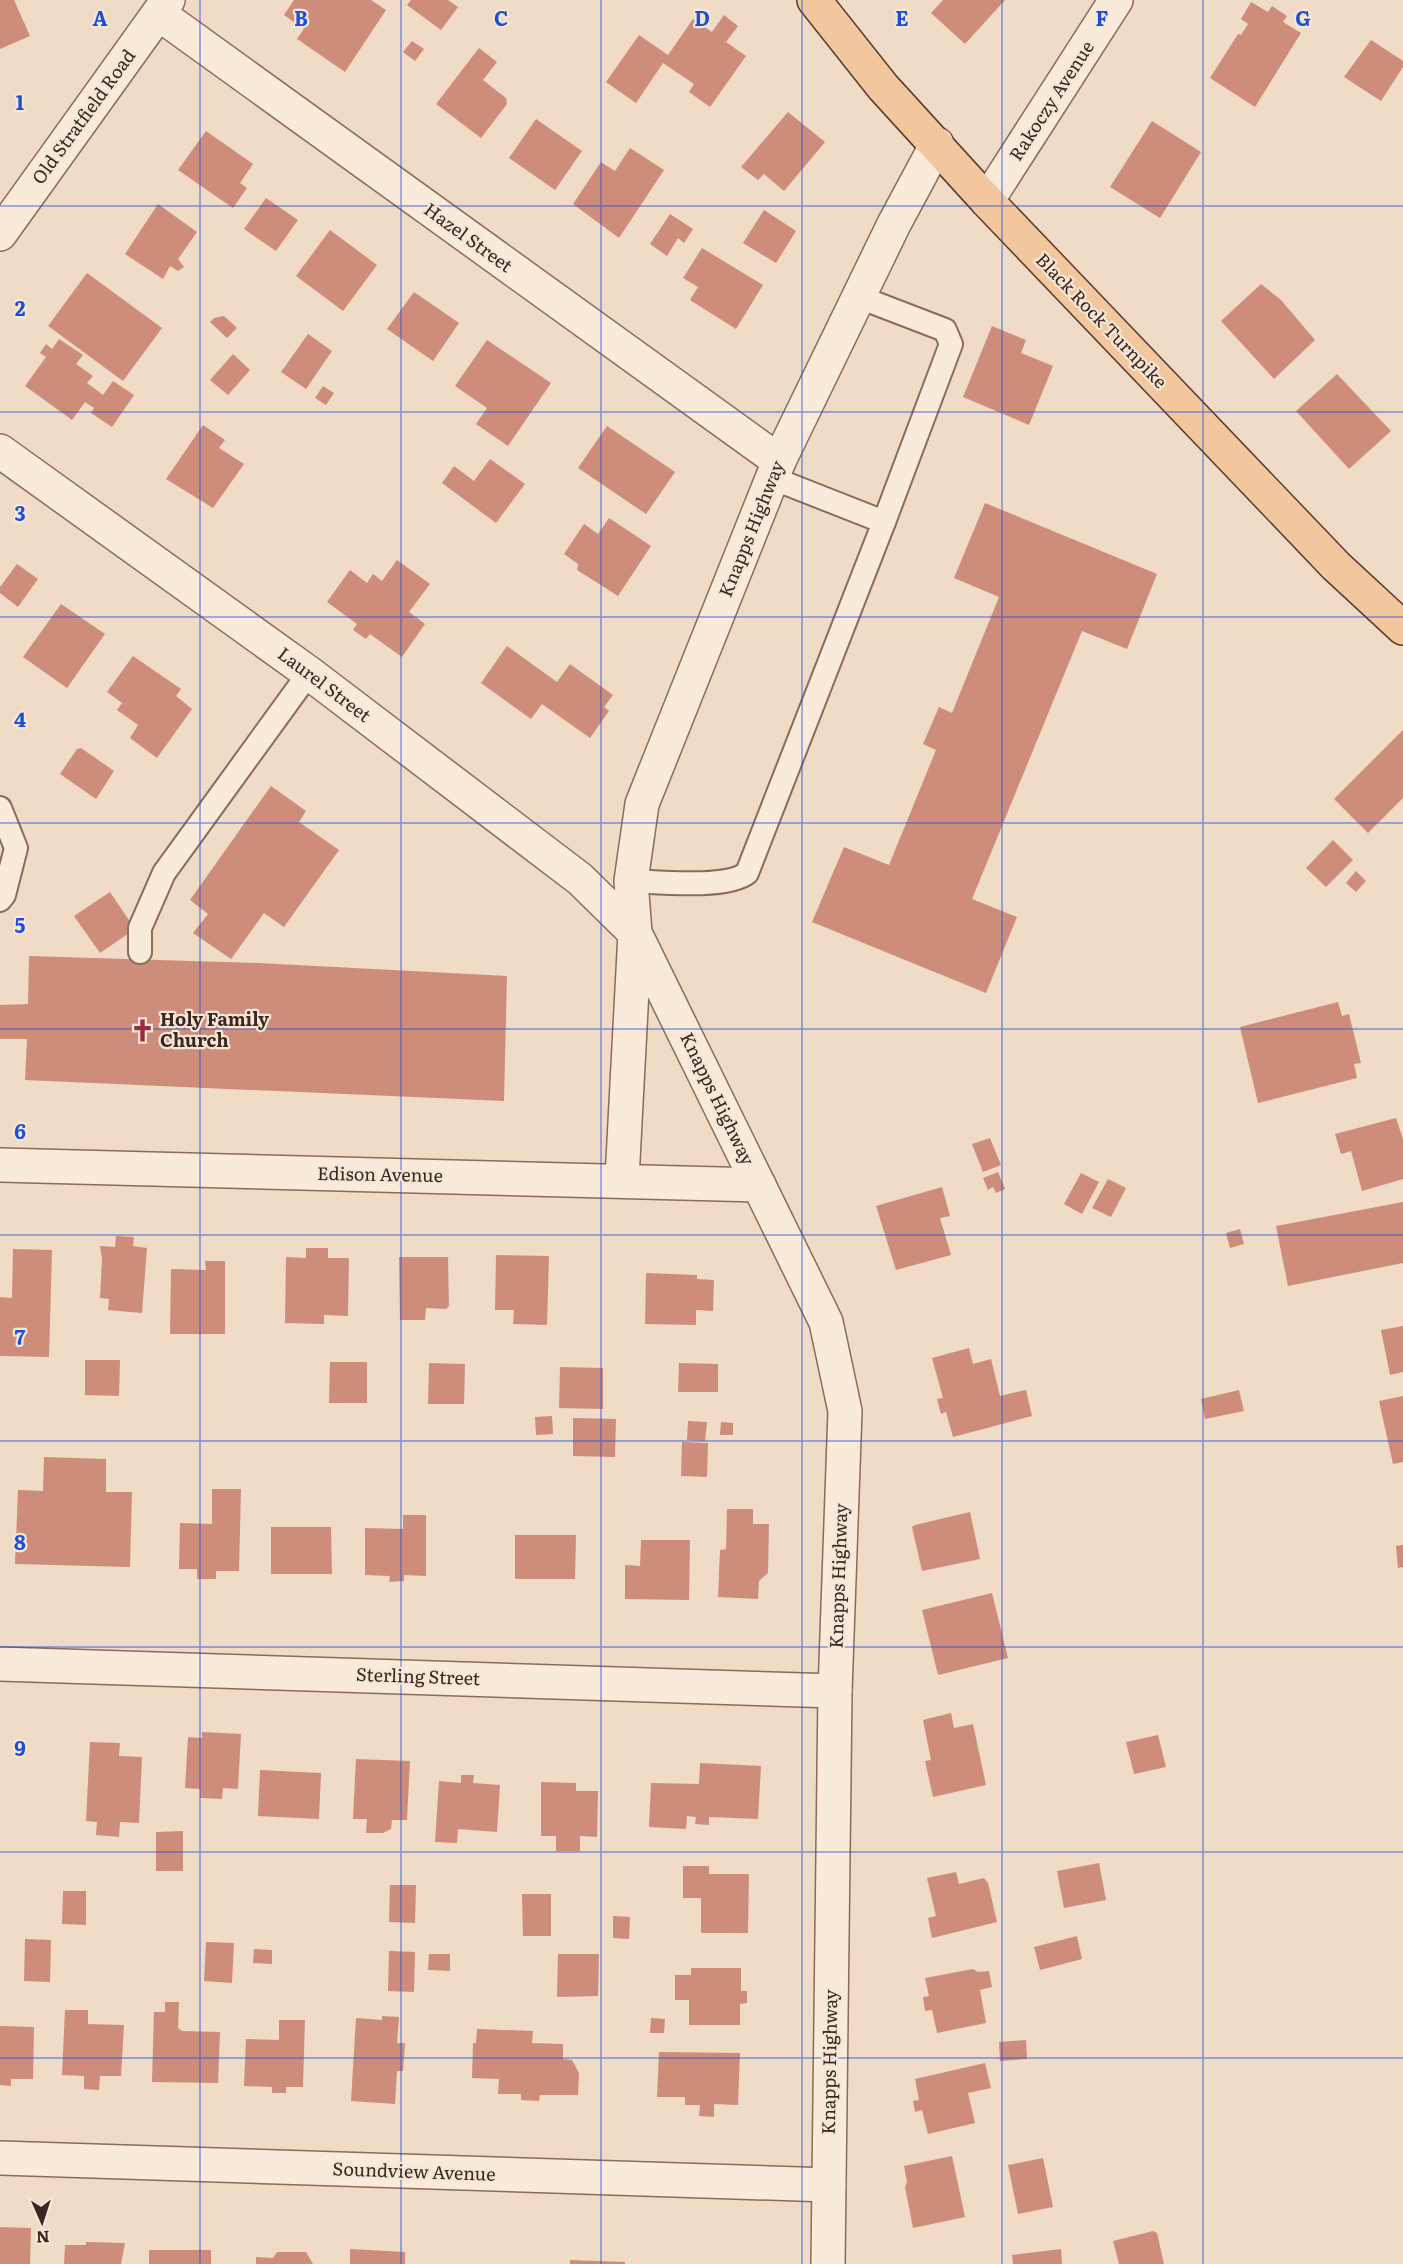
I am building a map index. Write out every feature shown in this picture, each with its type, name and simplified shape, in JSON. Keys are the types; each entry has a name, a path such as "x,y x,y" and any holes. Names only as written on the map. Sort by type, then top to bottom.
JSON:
{"main road":[{"name":"Black Rock Turnpike","path":"814,0 883,87 987,201 1328,558 1401,621"}],"street":[{"name":"Rakoczy Avenue","path":"987,201 1116,0"},
{"name":"Old Stratfield Road","path":"0,234 164,7"},
{"name":"Hazel Street","path":"164,7 776,469"},
{"name":"Knapps Highway","path":"622,1179 635,933 631,881 642,804 776,469 859,297 937,144"},
{"name":"Laurel Street","path":"0,451 309,673 580,879 635,933"},
{"name":"Knapps Highway","path":"635,933 826,1322 845,1411 835,1691 828,2264"},
{"name":"Edison Avenue","path":"0,1165 622,1179 759,1185"},
{"name":"Sterling Street","path":"0,1664 835,1691"},
{"name":"Soundview Avenue","path":"0,2158 829,2185"}],"lane":[{"path":"631,881 724,880 741,878 747,873 951,344 945,330 859,297"},
{"path":"776,469 884,522"},
{"path":"140,952 140,928 164,873 309,673"},
{"path":"0,808 16,848 4,895 0,900"}],"building":[{"path":"0,0 14,0 30,36 0,49"},
{"path":"294,0 371,0 386,10 345,72 297,39 304,29 284,15"},
{"path":"411,0 448,0 458,7 441,30 407,5"},
{"path":"943,0 1005,0 965,44 931,13"},
{"path":"1251,2 1268,12 1272,6 1287,16 1283,22 1301,33 1255,107 1210,78 1238,34 1241,35 1248,24 1241,19"},
{"path":"724,15 738,26 726,42 746,56 710,107 689,92 694,84 663,63 636,103 606,82 639,35 668,55 693,19 712,32"},
{"path":"1371,40 1403,61 1403,67 1381,101 1344,77"},
{"path":"412,41 424,49 415,61 403,52"},
{"path":"479,48 497,62 483,80 506,98 507,104 481,138 436,104"},
{"path":"788,112 825,142 784,191 764,174 758,180 741,167"},
{"path":"536,119 582,151 555,190 509,158"},
{"path":"1152,121 1201,152 1160,218 1110,187"},
{"path":"206,131 253,164 240,183 247,188 233,208 178,170"},
{"path":"630,148 664,170 619,238 573,204 601,162 615,171"},
{"path":"266,198 298,220 276,251 244,229"},
{"path":"158,204 197,232 178,259 184,267 178,271 170,266 163,279 125,254"},
{"path":"764,210 796,231 776,263 743,243"},
{"path":"670,214 693,229 684,243 678,238 667,256 650,244"},
{"path":"330,230 377,265 343,311 296,276"},
{"path":"702,248 763,285 736,329 690,300 698,287 683,278"},
{"path":"87,273 162,328 123,381 48,326"},
{"path":"1261,284 1281,300 1315,340 1274,379 1221,321"},
{"path":"414,292 459,323 433,361 387,329"},
{"path":"224,316 237,328 227,338 210,322 214,318"},
{"path":"992,326 1026,340 1021,353 1053,366 1029,425 963,397"},
{"path":"308,334 332,351 306,389 281,372"},
{"path":"59,339 83,355 76,364 93,376 87,383 103,395 113,381 134,395 112,427 91,413 94,408 85,402 72,420 25,386 46,357 40,353 46,344 52,349"},
{"path":"487,340 551,383 508,446 476,424 487,408 455,386"},
{"path":"233,354 250,370 228,395 210,380"},
{"path":"1337,374 1391,431 1349,469 1296,411"},
{"path":"323,386 334,393 326,405 315,398"},
{"path":"203,425 225,440 219,448 244,464 213,508 166,479"},
{"path":"607,426 675,472 646,514 578,468"},
{"path":"490,459 525,484 496,523 442,483 454,466 474,481"},
{"path":"985,503 1157,574 1127,649 1082,631 972,899 1017,917 986,993 812,922 844,847 889,865 936,750 923,744 939,707 952,713 999,597 954,578"},
{"path":"609,518 651,546 618,596 577,570 578,564 564,554 584,524 598,534"},
{"path":"397,560 430,584 409,612 425,624 402,657 370,634 366,639 353,630 357,624 327,602 350,570 367,583 373,574 382,581"},
{"path":"17,564 38,579 18,607 0,593 0,587"},
{"path":"61,604 105,634 67,688 23,657"},
{"path":"507,646 557,682 570,664 613,695 604,707 609,711 590,738 542,704 531,719 481,683"},
{"path":"133,656 181,689 176,696 192,709 157,758 130,738 138,725 117,710 122,703 107,692"},
{"path":"1403,730 1403,798 1368,833 1334,799"},
{"path":"81,748 114,771 96,799 60,774 77,749"},
{"path":"271,786 306,811 299,822 339,850 284,927 264,913 231,959 193,933 208,914 190,900"},
{"path":"1333,840 1353,860 1326,887 1306,868"},
{"path":"1356,871 1366,881 1356,892 1346,883"},
{"path":"110,892 135,929 100,953 74,916"},
{"path":"29,956 259,963 507,976 504,1101 25,1080 27,1039 0,1039 0,1005 28,1004"},
{"path":"1338,1002 1342,1016 1349,1014 1361,1063 1354,1064 1357,1078 1258,1103 1240,1027"},
{"path":"1396,1118 1403,1139 1403,1179 1362,1191 1351,1151 1341,1154 1335,1134"},
{"path":"990,1138 1001,1165 983,1172 972,1144"},
{"path":"998,1172 1005,1189 996,1193 993,1187 988,1190 983,1178"},
{"path":"1081,1173 1099,1182 1082,1214 1064,1204"},
{"path":"1108,1179 1126,1188 1111,1217 1092,1208"},
{"path":"942,1187 950,1216 940,1218 951,1255 896,1270 876,1206"},
{"path":"1403,1202 1403,1263 1288,1286 1276,1226"},
{"path":"1240,1229 1244,1244 1230,1248 1226,1233"},
{"path":"116,1236 134,1237 133,1246 147,1248 142,1313 108,1310 109,1299 100,1298 102,1259 100,1246 115,1247"},
{"path":"306,1248 328,1248 328,1258 349,1258 348,1316 324,1315 324,1324 285,1323 286,1257 306,1258"},
{"path":"13,1249 52,1250 49,1357 0,1356 0,1297 12,1298"},
{"path":"496,1255 549,1256 547,1325 513,1324 514,1310 495,1310"},
{"path":"399,1257 448,1257 449,1306 446,1309 426,1308 425,1320 400,1320"},
{"path":"205,1261 225,1261 225,1334 170,1334 171,1269 206,1270"},
{"path":"646,1273 697,1275 697,1279 714,1280 713,1311 696,1310 696,1325 645,1324"},
{"path":"1403,1326 1403,1372 1390,1375 1381,1330"},
{"path":"969,1348 973,1364 991,1359 1000,1396 1026,1390 1032,1416 953,1437 946,1412 941,1414 937,1399 943,1398 932,1358"},
{"path":"85,1360 120,1360 119,1396 85,1395"},
{"path":"330,1362 367,1362 367,1403 329,1403"},
{"path":"429,1363 465,1364 464,1404 428,1404"},
{"path":"679,1363 718,1364 718,1392 678,1392"},
{"path":"560,1367 603,1368 603,1409 559,1408"},
{"path":"1239,1390 1244,1411 1205,1419 1201,1399"},
{"path":"1403,1396 1403,1462 1393,1464 1379,1401"},
{"path":"552,1416 553,1434 536,1435 535,1417"},
{"path":"573,1418 616,1419 615,1457 573,1456"},
{"path":"688,1421 707,1422 705,1441 687,1440"},
{"path":"721,1422 733,1423 733,1435 720,1435"},
{"path":"682,1442 708,1443 707,1477 681,1476"},
{"path":"44,1457 106,1459 106,1492 132,1492 130,1567 15,1564 18,1490 43,1491"},
{"path":"212,1489 241,1489 239,1571 216,1571 216,1579 197,1579 197,1569 179,1569 180,1523 212,1524"},
{"path":"727,1509 753,1509 753,1524 769,1524 768,1573 759,1581 758,1599 718,1597 720,1550 726,1549"},
{"path":"970,1512 980,1559 922,1571 912,1527"},
{"path":"403,1515 426,1515 426,1576 404,1575 404,1581 389,1582 390,1576 365,1575 365,1528 403,1529"},
{"path":"271,1527 331,1527 332,1574 271,1574"},
{"path":"515,1535 576,1535 575,1579 515,1579"},
{"path":"641,1540 690,1540 689,1600 625,1599 625,1565 640,1566"},
{"path":"1403,1545 1403,1567 1398,1568 1396,1546"},
{"path":"992,1593 1008,1658 938,1675 922,1610"},
{"path":"951,1713 954,1728 973,1724 986,1785 933,1797 925,1761 931,1760 923,1720"},
{"path":"202,1732 241,1734 238,1789 223,1788 222,1799 200,1798 200,1789 185,1788 188,1737 202,1738"},
{"path":"1158,1735 1166,1767 1134,1774 1126,1742"},
{"path":"90,1742 120,1743 119,1756 142,1757 139,1823 120,1822 119,1837 96,1835 97,1822 86,1821"},
{"path":"356,1759 410,1761 407,1820 392,1820 391,1829 383,1833 366,1833 367,1819 353,1819"},
{"path":"700,1763 761,1766 758,1819 709,1817 709,1825 695,1824 696,1817 687,1816 686,1829 649,1827 651,1783 699,1784"},
{"path":"260,1770 321,1773 319,1819 258,1816"},
{"path":"461,1775 474,1775 473,1783 500,1785 497,1832 458,1829 457,1843 435,1842 439,1781 461,1783"},
{"path":"541,1782 576,1783 576,1791 598,1791 597,1837 580,1836 580,1851 556,1851 556,1836 541,1836"},
{"path":"183,1831 183,1871 156,1871 156,1832"},
{"path":"1099,1863 1106,1900 1064,1908 1057,1871"},
{"path":"683,1866 709,1866 709,1874 749,1874 748,1933 701,1933 701,1898 683,1898"},
{"path":"956,1872 959,1884 984,1878 988,1883 997,1922 932,1938 928,1918 936,1916 927,1878"},
{"path":"390,1885 416,1885 415,1923 389,1922"},
{"path":"63,1891 86,1891 86,1925 62,1924"},
{"path":"522,1894 551,1894 551,1936 523,1936"},
{"path":"613,1916 630,1917 629,1939 613,1938"},
{"path":"1077,1936 1082,1959 1040,1970 1034,1947"},
{"path":"25,1939 51,1940 50,1982 24,1981"},
{"path":"206,1942 234,1943 232,1983 204,1981"},
{"path":"254,1949 272,1950 272,1964 253,1963"},
{"path":"389,1951 415,1952 414,1992 388,1991"},
{"path":"429,1954 450,1954 450,1971 428,1970"},
{"path":"558,1954 599,1954 598,1996 557,1997"},
{"path":"691,1968 741,1968 741,1991 747,1991 747,2003 740,2004 740,2025 689,2025 689,2000 675,2000 675,1975 691,1975"},
{"path":"973,1969 978,1972 989,1971 992,1987 980,1990 986,2023 937,2033 932,2010 925,2011 923,1997 929,1996 925,1978"},
{"path":"165,2002 179,2002 178,2028 182,2031 220,2032 218,2083 152,2082 154,2012 165,2012"},
{"path":"65,2010 88,2010 88,2024 124,2025 121,2076 100,2076 99,2090 84,2089 84,2076 62,2075"},
{"path":"382,2016 399,2017 397,2043 405,2043 403,2071 397,2071 395,2104 351,2101 356,2018 382,2020"},
{"path":"651,2018 665,2019 664,2033 650,2033"},
{"path":"279,2020 305,2020 303,2087 286,2087 286,2093 272,2093 272,2087 244,2086 246,2039 279,2040"},
{"path":"0,2026 34,2027 33,2079 11,2079 11,2086 0,2085"},
{"path":"477,2029 533,2031 532,2043 563,2044 563,2059 572,2060 579,2073 578,2095 540,2095 539,2101 521,2100 521,2094 498,2094 499,2079 472,2078 473,2043 476,2043"},
{"path":"1026,2040 1027,2059 1000,2061 999,2042"},
{"path":"659,2052 740,2053 738,2105 714,2104 714,2117 699,2116 700,2105 685,2105 685,2097 657,2097"},
{"path":"985,2063 991,2088 968,2093 975,2123 928,2134 922,2110 915,2112 913,2101 919,2100 915,2079"},
{"path":"952,2156 965,2217 913,2228 905,2187 907,2182 904,2166"},
{"path":"1043,2158 1053,2207 1018,2214 1008,2165"},
{"path":"0,2227 31,2228 30,2264 0,2264"},
{"path":"1153,2231 1157,2233 1164,2264 1119,2264 1113,2241"},
{"path":"86,2242 125,2243 121,2264 64,2264 65,2245 86,2245"},
{"path":"350,2249 405,2252 405,2264 350,2264"},
{"path":"1061,2249 1062,2264 1013,2264 1012,2255"},
{"path":"149,2250 211,2250 211,2264 149,2264"},
{"path":"277,2252 306,2252 313,2264 256,2264 256,2257 273,2258"},
{"path":"570,2260 625,2262 625,2264 570,2264"}],"place":[{"name":"Holy Family Church","path":"142,1030"}]}
